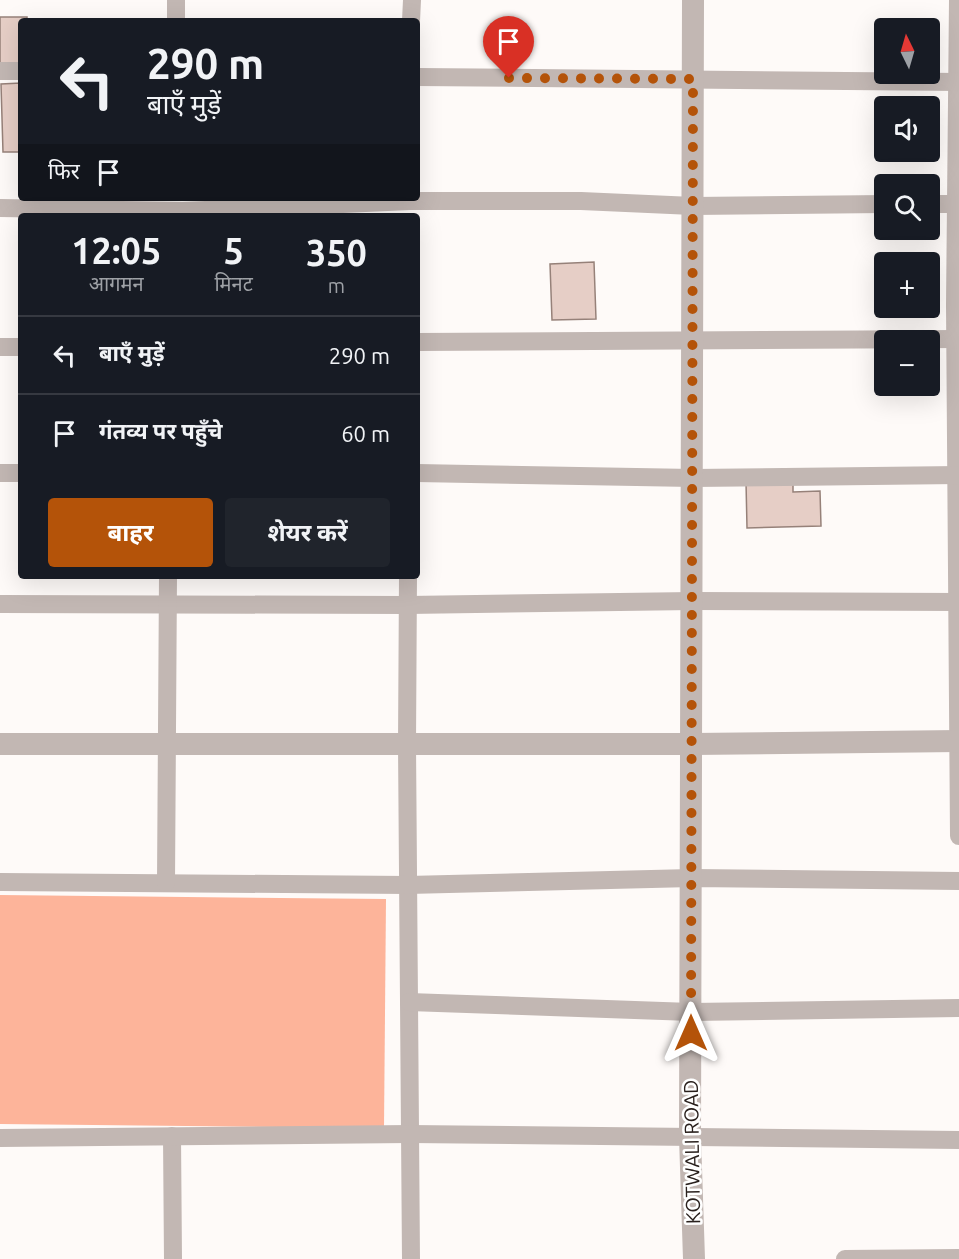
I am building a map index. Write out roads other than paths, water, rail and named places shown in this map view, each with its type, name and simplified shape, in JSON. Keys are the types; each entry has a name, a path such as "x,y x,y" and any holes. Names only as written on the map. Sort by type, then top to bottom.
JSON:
{"street":[{"path":"176,0 176,18"},
{"path":"411,18 412,0"},
{"name":"KOTWALI ROAD","path":"693,0 693,744 690,1137 694,1259"},
{"path":"958,0 959,836"},
{"path":"0,71 18,71"},
{"path":"420,77 958,82"},
{"path":"0,208 182,208 581,201 693,206 874,204"},
{"path":"940,204 958,204"},
{"path":"420,342 957,339"},
{"path":"0,347 18,347"},
{"path":"0,473 18,473"},
{"path":"420,473 693,478 957,475"},
{"path":"165,883 168,579"},
{"path":"408,579 411,1259"},
{"path":"0,604 408,605 693,601 958,602"},
{"path":"0,744 693,744 958,741"},
{"path":"0,882 408,885 692,878 959,881"},
{"path":"409,1002 691,1012 959,1008"},
{"path":"0,1138 410,1134 959,1140"},
{"path":"172,1136 173,1259"},
{"path":"845,1259 959,1258"}]}
